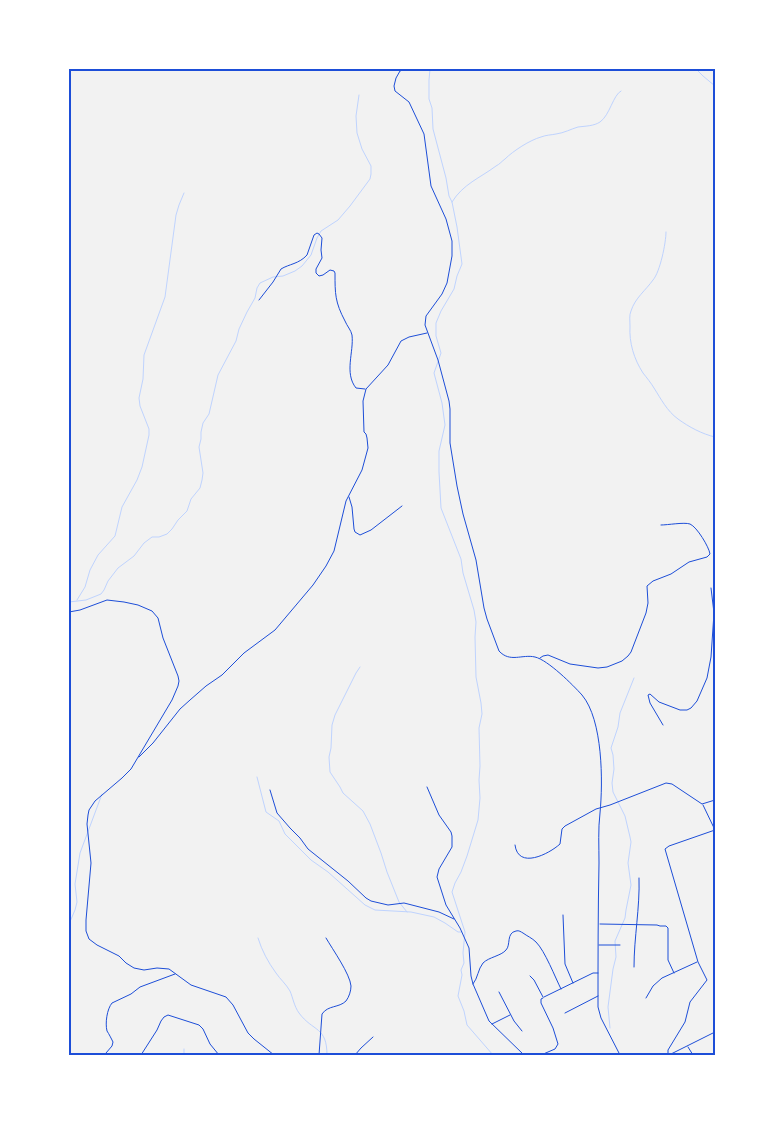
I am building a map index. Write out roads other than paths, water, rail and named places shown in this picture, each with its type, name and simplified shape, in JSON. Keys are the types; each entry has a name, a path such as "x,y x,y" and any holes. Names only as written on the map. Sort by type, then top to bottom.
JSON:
{"street":[{"path":"404,69 400,71 396,78 395,91 409,102 424,134 431,186 446,219 452,241 450,274 442,294 426,316 425,325 438,361 449,401 450,443 457,486 462,514 476,560 487,619 499,651 502,654 511,658 532,656 540,659 573,687 590,708 598,741 601,761 598,1007 601,1018 620,1055"},
{"path":"259,300 280,269 294,264 307,256 314,235 319,234 322,238 322,258 316,273 319,276 330,270 335,273 334,287 336,300 352,335 351,380 356,388 366,389"},
{"path":"137,759 153,743 180,709 202,689 222,676 244,653 274,630 313,585 326,566 334,551 348,496 362,470 368,448 364,432 363,401 366,389 383,372 401,341 427,333"},
{"path":"348,496 352,507 354,529 360,535 371,530 402,506"},
{"path":"540,659 548,655 570,664 602,668 614,665 628,656 646,613 648,603 647,586 689,562 708,557 710,554 708,547 692,525 661,525"},
{"path":"664,725 648,700 649,694 659,702 675,709 688,710 697,701 707,678 712,657 713,606 711,588"},
{"path":"69,612 103,601 113,600 147,608 152,611 158,618 178,681 172,700 127,774 102,794 89,810 87,824 91,863 86,920 86,931 89,939 94,944 117,954 126,964 134,968 144,970 165,968 191,985 226,997 233,1005 248,1033 274,1055"},
{"path":"515,845 517,853 523,857 532,858 543,855 560,844 562,831 565,826 596,809 666,783 672,784 702,804 715,830 665,849 698,962 706,979 706,982 690,1002 684,1022 668,1050 668,1055 715,1032"},
{"path":"427,787 439,815 452,836 452,846 439,869 437,877 446,905 465,938 469,950 473,984 491,1024 524,1055"},
{"path":"270,790 277,813 313,854 348,881 366,898 376,903 388,905 402,903 432,910 454,919"},
{"path":"702,804 715,800"},
{"path":"634,967 634,944 640,896 639,878"},
{"path":"563,915 565,964 573,983"},
{"path":"599,924 666,926 668,928 668,960 674,972"},
{"path":"473,984 483,963 505,951 510,937 514,931 518,931 531,938 538,945 561,989"},
{"path":"319,1055 322,1014 325,1010 339,1005 346,1000 351,986 349,978 326,938"},
{"path":"599,945 620,945"},
{"path":"646,998 655,984 662,978 698,962"},
{"path":"541,1055 554,1049 558,1044 541,999 593,973 598,973"},
{"path":"107,1055 106,1053 113,1042 106,1028 110,1005 140,987 176,974"},
{"path":"530,976 543,998"},
{"path":"499,992 510,1014 522,1031"},
{"path":"565,1013 598,996"},
{"path":"491,1024 510,1014"},
{"path":"141,1055 161,1021 168,1015 199,1025 219,1055"},
{"path":"355,1055 373,1037"},
{"path":"688,1046 693,1055"}],"waterway":[{"path":"430,69 429,99 432,108 433,129 452,202 462,264 454,289 436,323 436,336 441,353 434,373 442,403 445,425 439,451 441,508 461,559 463,573 474,610 476,622 476,677 482,714 479,728 480,798 478,820 467,856 452,892 465,932 464,963 461,970 462,975 458,996 467,1025 493,1055"},
{"path":"696,69 715,86"},
{"path":"452,202 461,190 527,143 543,136 562,133 600,122 621,91"},
{"path":"69,602 86,600 101,594 118,568 134,556 144,543 152,537 167,534 187,511 191,499 200,488 202,480 203,473 199,447 201,432 203,423 209,414 218,375 236,341 239,329 255,298 257,288 260,283 273,277 283,276 302,266 311,255 321,231 338,220 370,179 371,166 362,149 357,133 356,116 359,95"},
{"path":"77,600 85,587 90,570 98,555 115,536 122,507 142,467 149,435 149,429 140,406 139,398 143,379 144,355 165,297 176,215 184,193"},
{"path":"666,232 664,250 656,276 635,302 630,313 631,345 640,368 664,405 678,419 705,434 715,437"},
{"path":"360,667 335,715 332,725 329,757 330,772 343,793 363,811 370,824 399,902 407,912"},
{"path":"610,1028 608,1007 616,957 615,941 625,918 631,885 628,863 631,842 625,816 613,792 614,769 611,748 618,727 620,713 634,678"},
{"path":"257,777 266,812 279,821 285,834 311,860 328,872 365,905 375,910 411,912 434,917 458,932 462,932"},
{"path":"69,924 77,902 75,884 80,853 102,794"},
{"path":"258,938 270,965 290,991 299,1013 325,1039 327,1055"},
{"path":"184,1049 184,1055"}]}
